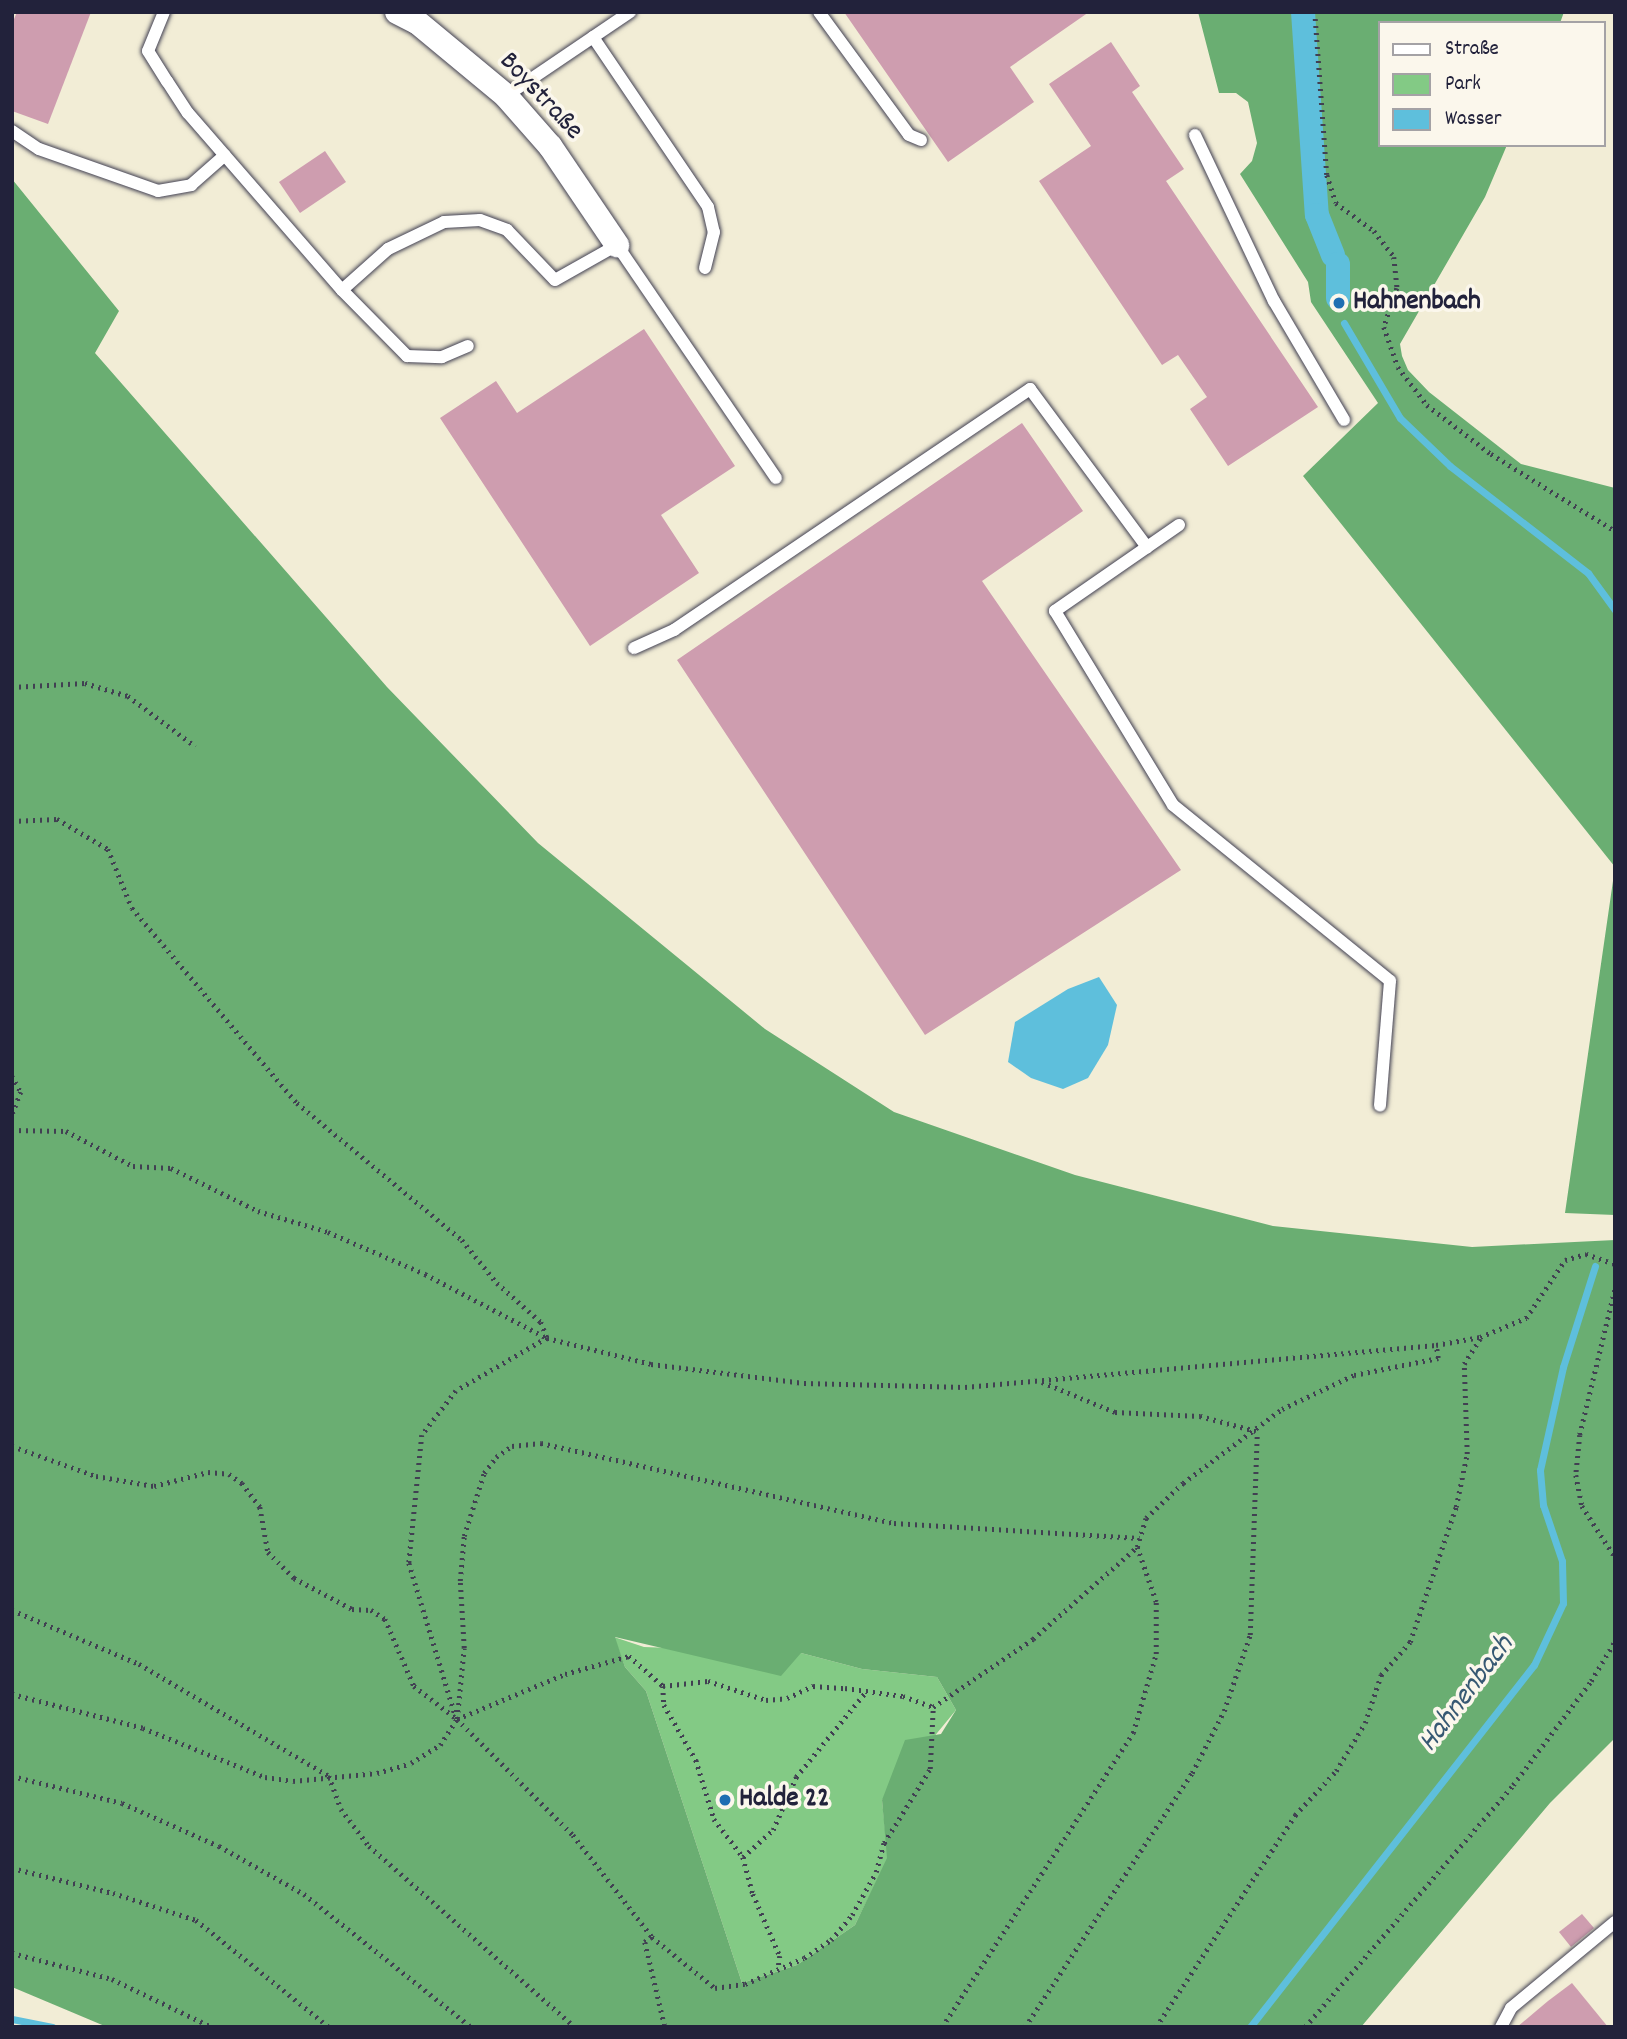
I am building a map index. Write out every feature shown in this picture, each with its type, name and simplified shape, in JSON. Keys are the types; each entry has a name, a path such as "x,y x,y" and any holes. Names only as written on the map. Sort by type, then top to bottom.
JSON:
{"street":[{"name":"Boystraße","path":"397,12 417,22 506,96 550,146 617,245"}],"lane":[{"path":"164,12 148,51 188,113 342,290 407,356 442,357 468,346"},
{"path":"506,96 630,12"},
{"path":"819,12 909,135 921,140"},
{"path":"593,37 708,207 714,232 705,268"},
{"path":"12,131 39,149 158,191 191,185 225,155"},
{"path":"1195,135 1274,301 1343,420"},
{"path":"342,290 388,249 444,222 480,220 507,230 555,280 617,245 776,478"},
{"path":"635,648 674,630 1030,389 1147,547"},
{"path":"1179,525 1055,611 1173,806 1390,981 1380,1106"},
{"path":"1501,2027 1511,2008 1615,1922"}],"path":[{"path":"1315,12 1327,175 1336,203 1374,231 1394,257 1397,288 1384,327 1398,367 1427,405 1491,454 1615,531"},
{"path":"12,687 85,683 128,696 195,746"},
{"path":"12,821 57,819 108,849 132,908 297,1103 462,1240 497,1283 541,1322 547,1338"},
{"path":"12,1076 21,1092 12,1116"},
{"path":"12,1130 66,1131 133,1167 171,1168 258,1211 328,1232 425,1274 547,1338 652,1364 804,1383 965,1387 1042,1382 1108,1371 1436,1345 1480,1337 1526,1318 1565,1260 1586,1254 1615,1264"},
{"path":"1615,1290 1580,1435 1576,1475 1582,1506 1615,1557"},
{"path":"1156,2027 1295,1815 1336,1771 1365,1723 1381,1675 1410,1642 1456,1507 1467,1454 1464,1364 1480,1337"},
{"path":"457,1719 409,1563 422,1435 456,1391 547,1338"},
{"path":"933,1707 1032,1639 1137,1547 1146,1518 1183,1483 1257,1431 1282,1409 1354,1375 1438,1358 1436,1345"},
{"path":"1042,1382 1115,1412 1200,1416 1257,1431"},
{"path":"1025,2027 1192,1773 1224,1711 1250,1635 1257,1431"},
{"path":"12,1694 143,1728 265,1777 293,1781 377,1773 411,1763 440,1745 457,1719 464,1648 460,1581 464,1536 484,1473 496,1457 512,1446 541,1443 894,1523 1140,1538"},
{"path":"12,1446 96,1476 154,1486 208,1472 229,1474 242,1483 260,1507 268,1552 294,1578 352,1609 371,1610 385,1619 414,1686 457,1719 573,1835 652,1937 715,1988 730,1989 778,1970 831,1940 852,1915 876,1872 884,1843 930,1769 933,1707"},
{"path":"942,2027 1133,1733 1156,1654 1156,1602 1137,1547"},
{"path":"12,1610 139,1664 329,1776 341,1809 369,1846 575,2027"},
{"path":"1306,2027 1513,1785 1591,1681 1615,1641"},
{"path":"457,1719 565,1674 629,1656 663,1686 664,1705 696,1760 714,1819 743,1857 753,1894 780,1956 778,1970"},
{"path":"663,1686 708,1681 766,1700 787,1698 813,1686 903,1696 933,1707"},
{"path":"743,1857 773,1830 796,1777 865,1693"},
{"path":"12,1776 122,1803 219,1846 303,1894 471,2027"},
{"path":"12,1868 113,1893 196,1920 329,2027"},
{"path":"652,1937 645,1942 665,2027"},
{"path":"12,1952 112,1979 212,2027"}],"green space":[{"path":"1198,12 1564,12 1561,21 1378,21 1378,147 1506,147 1485,197 1400,344 1408,370 1429,392 1521,464 1615,488 1615,867 1303,476 1378,403 1311,302 1308,282 1240,174 1252,161 1257,143 1248,102 1236,93 1219,93"},
{"path":"12,179 119,311 95,353 387,687 538,843 765,1029 894,1112 1075,1175 1273,1226 1472,1247 1615,1240 1615,1738 1550,1803 1361,2027 107,2027 12,1987","holes":["615,1637 781,1676 801,1653 862,1669 937,1677 956,1710 941,1734 905,1740 882,1800 887,1858 855,1925 797,1965 742,1983 646,1691 625,1667"]},
{"path":"1615,867 1615,1215 1565,1213"},
{"path":"614,1637 644,1647 801,1653 862,1669 937,1677 956,1710 882,1800 888,1858 855,1925 797,1965 742,1983 646,1691 625,1667"}],"water":[{"path":"1099,977 1117,1005 1108,1045 1088,1078 1063,1089 1031,1078 1008,1062 1015,1022 1068,989"}],"building":[{"path":"17,12 91,12 48,124 12,111 12,24"},
{"path":"844,12 1089,12 1010,67 1034,102 948,162"},
{"path":"1111,42 1140,86 1132,92 1184,169 1166,181 1318,407 1228,466 1190,409 1207,397 1178,355 1162,365 1039,181 1091,146 1049,84"},
{"path":"325,151 346,182 300,213 279,182"},
{"path":"644,329 735,466 661,515 699,573 590,646 440,418 496,381 517,413"},
{"path":"1022,423 1083,511 982,581 1181,870 925,1035 677,660"},
{"path":"1582,1914 1594,1928 1571,1947 1559,1932"},
{"path":"1572,1983 1608,2027 1517,2027 1548,2001"}],"waterway":[{"name":"Hahnenbach","path":"1303,12 1317,215 1333,255"},
{"name":"Hahnenbach","path":"1338,264 1338,298"},
{"name":"Hahnenbach","path":"1344,323 1400,418 1450,466 1588,573 1615,610"},
{"name":"Hahnenbach","path":"1250,2027 1534,1665 1563,1603 1562,1561 1543,1505 1540,1470 1563,1367 1595,1266"},
{"path":"12,2019 52,2027"}],"place":[{"name":"Hahnenbach","path":"1339,303"},
{"name":"Halde 22","path":"725,1800"}]}
